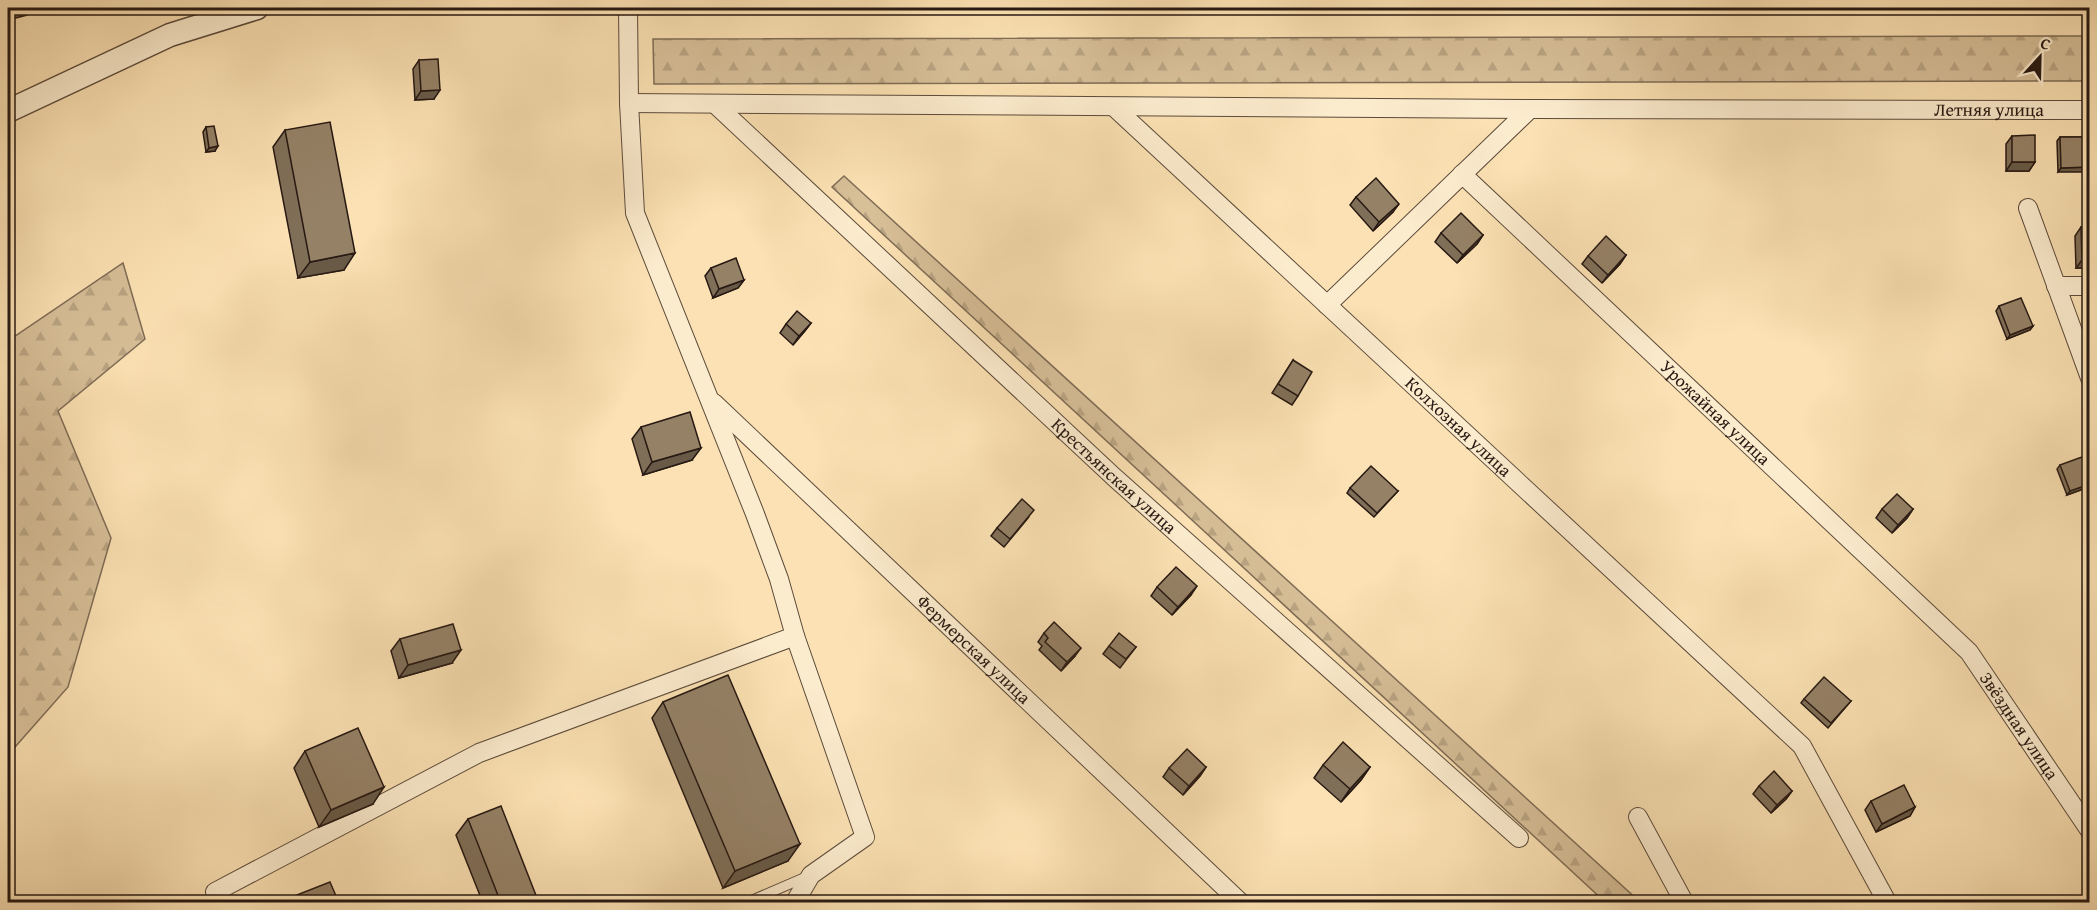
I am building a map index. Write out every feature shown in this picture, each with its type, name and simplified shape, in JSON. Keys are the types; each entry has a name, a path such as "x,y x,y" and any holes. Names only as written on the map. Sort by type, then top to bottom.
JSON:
{"street":[{"path":"8,111 170,35 258,8"},
{"path":"628,8 629,103 635,213 767,547 795,636 865,837 811,875 795,903"},
{"name":"Летняя улица","path":"629,103 1889,111 2090,110"},
{"name":"Крестьянская улица","path":"716,105 1114,477 1519,838"},
{"name":"Колхозная улица","path":"1114,107 1802,746 1887,903"},
{"path":"1327,305 1530,109"},
{"name":"Урожайная улица","path":"1462,174 1969,652"},
{"path":"2028,208 2090,378"},
{"path":"2056,286 2090,286"},
{"name":"Фермерская улица","path":"709,397 1240,903"},
{"path":"215,892 479,753 795,636"},
{"name":"Звёздная улица","path":"1969,652 2090,831"},
{"path":"1638,818 1684,903"}],"lane":[{"path":"748,903 811,875"}],"green space":[{"path":"2089,36 2089,81 654,84 653,39"},
{"path":"844,176 1640,902 1605,902 832,187"},
{"path":"123,263 145,339 58,411 111,538 68,687 8,755 8,341"}],"building":[{"path":"8,8 28,8 8,13"},
{"path":"438,59 440,90 421,91 419,60"},
{"path":"330,122 355,253 310,262 285,130"},
{"path":"214,126 218,146 209,148 206,127"},
{"path":"2035,135 2035,162 2012,162 2012,136"},
{"path":"2060,137 2090,137 2090,167 2061,168"},
{"path":"1376,178 1399,204 1379,222 1356,197"},
{"path":"1461,213 1483,235 1463,255 1441,233"},
{"path":"2081,227 2090,227 2090,259 2082,260"},
{"path":"1606,236 1626,255 1608,275 1588,256"},
{"path":"736,258 744,280 719,289 711,268"},
{"path":"2021,298 2033,326 2010,335 1999,306"},
{"path":"797,311 811,323 799,336 786,324"},
{"path":"1293,360 1312,372 1298,396 1278,384"},
{"path":"690,412 701,448 652,462 641,427"},
{"path":"2082,457 2090,477 2090,484 2070,491 2060,465"},
{"path":"1371,466 1398,491 1377,513 1350,488"},
{"path":"1897,494 1913,509 1898,525 1882,509"},
{"path":"1022,499 1034,510 1010,539 997,528"},
{"path":"1176,567 1197,586 1178,607 1157,587"},
{"path":"1054,622 1081,648 1067,662 1045,642 1048,638 1044,633"},
{"path":"453,624 461,650 408,665 400,639"},
{"path":"1119,633 1136,647 1126,659 1109,646"},
{"path":"728,675 800,844 735,871 663,702"},
{"path":"1824,677 1851,701 1831,723 1804,699"},
{"path":"358,728 384,787 331,810 305,751"},
{"path":"1343,742 1370,767 1350,789 1323,765"},
{"path":"1187,749 1206,767 1189,786 1169,768"},
{"path":"1774,771 1792,791 1777,805 1759,786"},
{"path":"1904,785 1915,807 1882,824 1871,801"},
{"path":"501,806 539,903 501,903 468,819"},
{"path":"330,882 339,903 279,903 279,902"}]}
